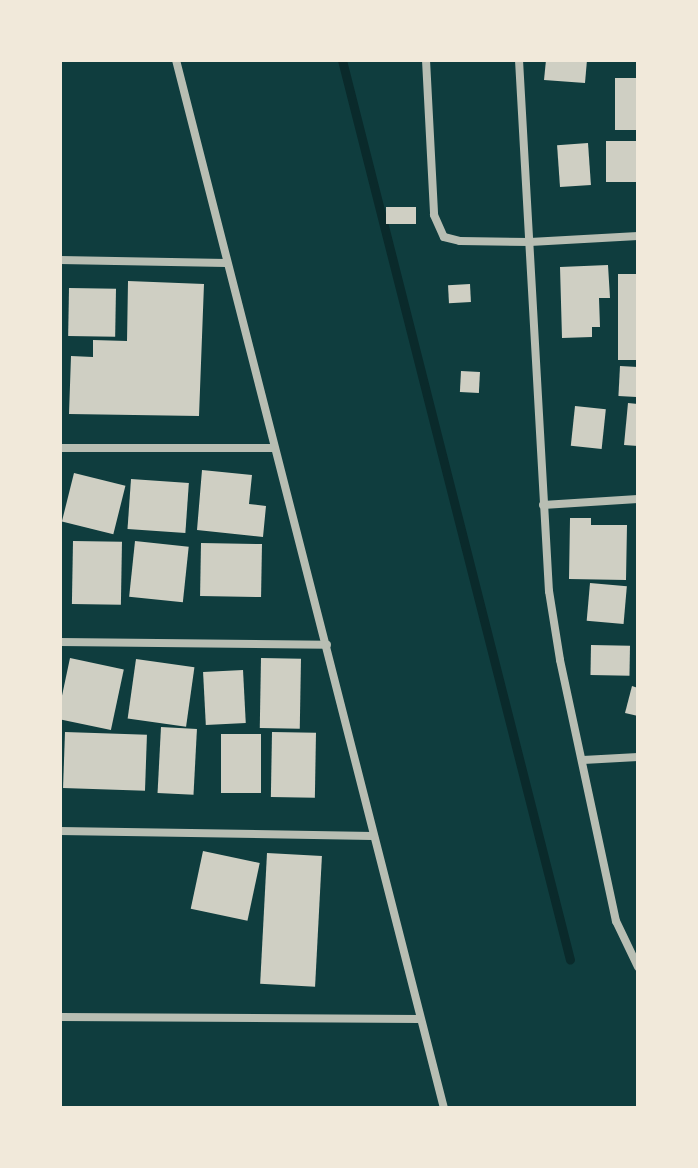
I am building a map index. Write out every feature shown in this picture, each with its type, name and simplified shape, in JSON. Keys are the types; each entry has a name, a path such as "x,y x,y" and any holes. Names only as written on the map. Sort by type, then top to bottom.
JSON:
{"street":[{"path":"176,60 444,1108"},
{"path":"426,60 434,215 439,231 460,241 530,242 638,236"},
{"path":"519,60 549,591 560,660 616,921 638,967"},
{"path":"60,260 226,263"},
{"path":"60,448 274,448"},
{"path":"543,505 638,499"},
{"path":"60,642 327,645"},
{"path":"583,760 638,757"},
{"path":"60,831 373,836"},
{"path":"60,1017 420,1019"}],"building":[{"path":"546,60 587,60 585,83 544,80"},
{"path":"615,78 638,78 638,130 615,130"},
{"path":"606,141 638,141 638,182 606,182"},
{"path":"588,143 591,185 560,187 557,145"},
{"path":"386,207 416,207 416,224 386,224"},
{"path":"608,265 610,298 599,298 600,327 592,327 592,337 562,338 560,267"},
{"path":"618,274 638,274 638,360 618,360"},
{"path":"128,281 204,284 199,416 69,414 71,356 93,357 93,340 127,341"},
{"path":"470,284 471,302 449,303 448,285"},
{"path":"69,288 116,289 115,337 68,336"},
{"path":"620,366 638,367 636,397 618,396"},
{"path":"461,371 480,372 479,393 460,392"},
{"path":"628,403 638,404 638,446 624,445"},
{"path":"575,406 606,409 602,449 571,446"},
{"path":"202,470 252,475 249,504 266,506 263,537 197,530"},
{"path":"74,473 125,486 113,534 62,522"},
{"path":"131,479 189,483 185,533 128,529"},
{"path":"570,518 591,518 591,525 627,525 626,580 569,579"},
{"path":"73,541 122,542 121,605 72,604"},
{"path":"135,541 189,547 183,602 129,597"},
{"path":"201,543 262,544 261,597 200,596"},
{"path":"590,583 627,586 624,624 587,621"},
{"path":"591,645 630,646 629,676 590,675"},
{"path":"70,658 124,669 111,730 60,719"},
{"path":"261,658 301,659 300,729 260,728"},
{"path":"136,659 194,667 186,727 128,718"},
{"path":"243,670 246,723 206,725 203,672"},
{"path":"632,686 638,688 638,716 625,713"},
{"path":"161,727 197,729 193,795 158,793"},
{"path":"65,732 147,735 145,791 63,788"},
{"path":"272,732 316,733 315,798 271,797"},
{"path":"221,734 261,734 261,793 221,793"},
{"path":"203,851 260,863 247,921 191,909"},
{"path":"267,853 322,856 315,987 260,984"}],"waterway":[{"path":"342,60 570,960"}]}
